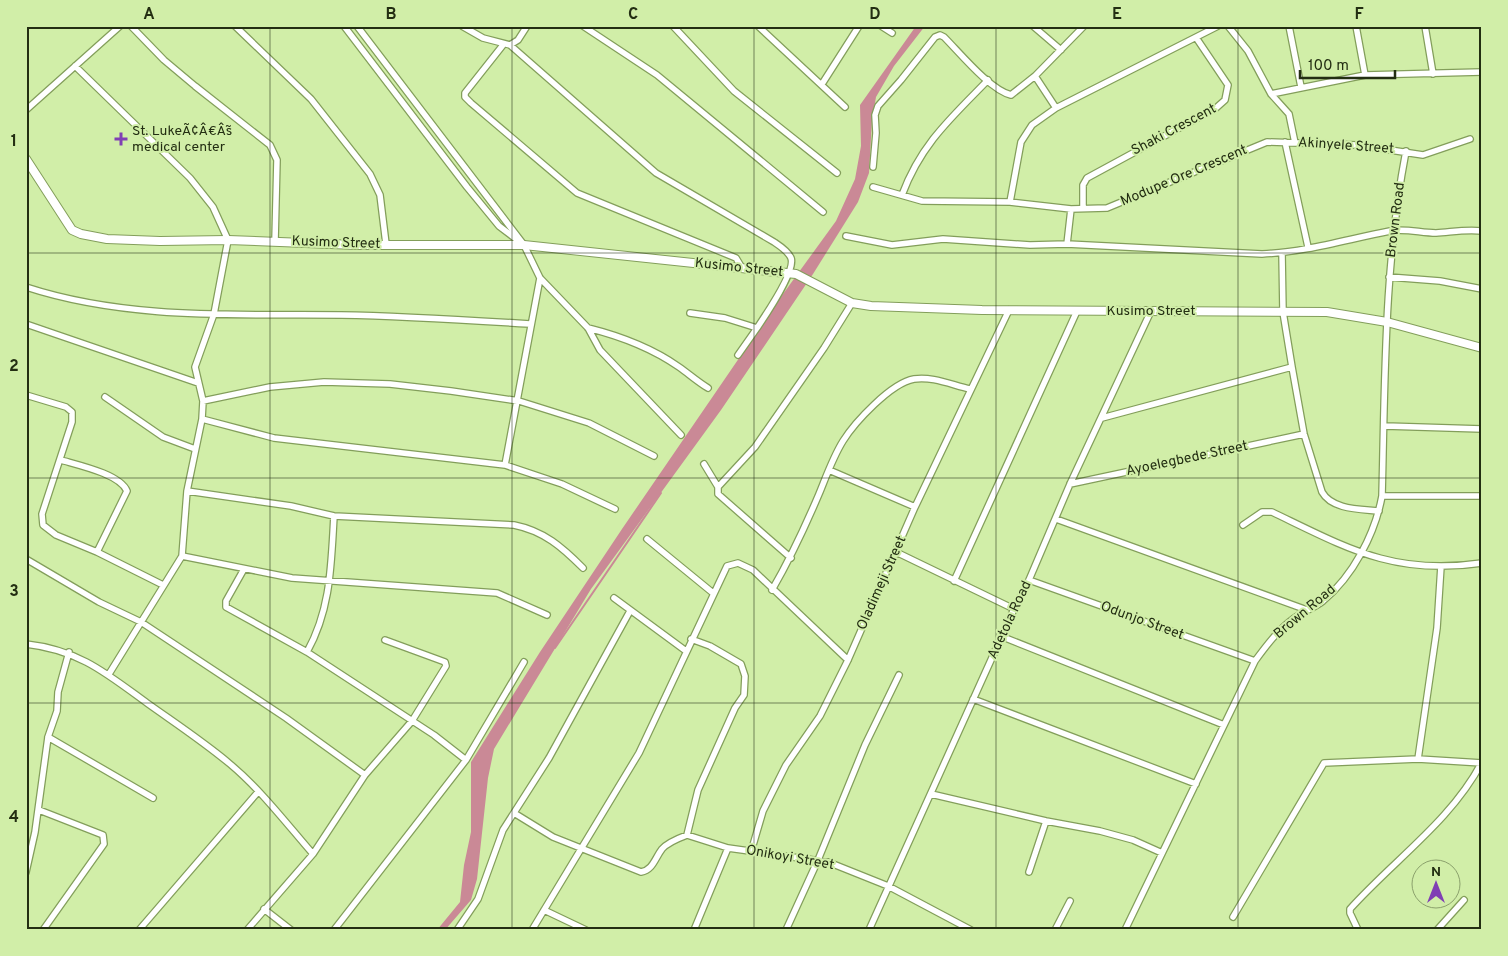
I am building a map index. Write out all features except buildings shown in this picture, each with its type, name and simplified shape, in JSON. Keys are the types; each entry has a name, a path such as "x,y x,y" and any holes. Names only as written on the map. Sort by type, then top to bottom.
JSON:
{"street":[{"path":"26,110 120,26"},
{"path":"131,26 164,60 270,145 277,160 274,241"},
{"path":"236,26 311,98 370,174 380,194 386,244"},
{"path":"344,26 499,226 524,245"},
{"path":"357,26 524,245 540,278 588,328 600,350 681,435"},
{"path":"462,26 483,38 503,45 510,45 518,40 526,26"},
{"path":"583,26 657,75 823,212"},
{"path":"672,26 734,91 837,174"},
{"path":"758,26 845,107"},
{"path":"822,84 859,26"},
{"path":"881,26 892,33"},
{"path":"1033,26 1061,50"},
{"path":"873,167 875,115 878,106 935,37 940,35 944,37 988,80 1011,95 1035,76 1084,26"},
{"path":"1010,202 1021,142 1032,125 1056,108 1196,39 1218,26"},
{"path":"1228,26 1248,51 1271,94 1289,114 1295,143"},
{"path":"1288,26 1301,88"},
{"path":"1356,26 1365,75"},
{"path":"1425,26 1433,74"},
{"name":"Shaki Crescent","path":"1083,208 1083,185 1087,178 1216,108 1225,100 1228,86 1196,39"},
{"path":"503,45 465,93 465,97 471,103 577,193 736,258 742,268"},
{"path":"510,45 656,173 774,242 790,257 792,274 738,355"},
{"path":"75,66 190,178 213,207 228,240 214,314 195,367 203,400 202,419 186,491 182,556 109,674"},
{"path":"1271,94 1365,75 1482,72"},
{"path":"1035,76 1056,108"},
{"path":"902,195 910,173 928,143 988,80"},
{"name":"Akinyele Street","path":"1285,142 1357,145 1423,155 1470,138"},
{"path":"1285,142 1308,247"},
{"name":"Modupe Ore Crescent","path":"873,187 922,201 1010,202 1071,209 1107,208 1260,145 1285,142"},
{"name":"Brown Road","path":"1125,930 1255,661 1273,638 1292,619 1322,601 1345,577 1369,539 1382,496 1389,278 1393,230 1406,151"},
{"name":"Kusimo Street","path":"26,159 29,169 72,230 81,234 107,239 524,245 792,274 812,280 852,303 894,307 1009,310 1326,312 1388,322 1482,348"},
{"path":"1067,244 1071,209"},
{"path":"846,236 892,245 942,239 1030,246 1067,244 1262,254 1282,253 1353,240 1393,230 1434,233 1482,231"},
{"path":"1282,253 1283,312 1292,367 1304,434 1324,496 1339,505 1379,511"},
{"path":"505,465 519,401 530,324 540,278"},
{"path":"1389,278 1440,281 1482,289"},
{"path":"26,287 69,300 111,307 214,314 370,316 530,324"},
{"path":"718,487 755,447 824,348 852,303"},
{"name":"Oladimeji Street","path":"751,852 763,811 786,765 820,716 848,660 915,508 1009,310"},
{"path":"954,581 1077,311"},
{"name":"Adetola Road","path":"869,930 1003,637 1014,609 1029,580 1070,484 1151,311"},
{"path":"690,313 725,318 757,328"},
{"path":"26,324 198,383"},
{"path":"588,328 615,335 652,352 679,367 708,388"},
{"path":"1102,418 1292,367"},
{"path":"772,590 791,558 842,442 858,421 880,400 904,382 924,379 970,389"},
{"path":"203,400 270,387 324,382 390,384 519,401 589,423 654,456"},
{"path":"26,395 66,407 72,412 72,422 41,520 43,525 56,535 97,552 163,585"},
{"path":"105,397 163,437 195,449"},
{"path":"202,419 274,438 505,465 562,484 615,509"},
{"path":"1384,426 1482,429"},
{"name":"Ayoelegbede Street","path":"1070,484 1304,434"},
{"path":"61,460 107,476 125,486 127,491 97,552"},
{"path":"704,464 718,487 718,494 791,558"},
{"path":"829,470 915,508"},
{"path":"186,491 291,506 334,516 514,525 527,528 550,538 583,568"},
{"path":"1382,496 1482,496"},
{"path":"1243,525 1262,512 1272,512 1360,554 1408,565 1441,566 1482,563"},
{"path":"307,652 321,625 330,580 334,516"},
{"path":"1056,519 1307,610"},
{"path":"647,539 713,593"},
{"path":"896,552 1014,609"},
{"path":"182,556 292,578 497,592 546,616"},
{"path":"26,559 99,602 141,622 286,718 365,774"},
{"path":"532,930 580,846 639,753 727,566 731,564 749,567 848,660"},
{"path":"1418,759 1437,628 1441,566"},
{"path":"244,569 226,601 226,607 307,652 434,735 466,760"},
{"name":"Odunjo Street","path":"1029,580 1255,661"},
{"path":"614,598 686,651"},
{"path":"457,930 478,899 503,830 556,746 597,668 630,611"},
{"path":"1003,637 1224,725"},
{"path":"514,813 553,837 580,846 641,872 647,871 652,866 663,849 687,835 698,790 735,708 744,695 744,676 741,664 710,646 692,639"},
{"path":"247,930 313,854 365,774 412,722 446,664 385,640"},
{"path":"26,644 69,652 109,674 206,744 232,765 313,854"},
{"path":"26,872 38,810 48,737 57,711 58,692 69,652"},
{"path":"334,930 466,760 524,662"},
{"path":"786,930 818,860 865,745 899,675"},
{"path":"973,699 1196,784"},
{"path":"48,737 153,798"},
{"path":"1234,917 1324,763 1418,759 1482,763"},
{"path":"1358,930 1350,909 1432,828 1450,808 1482,763"},
{"path":"140,930 258,792"},
{"path":"931,794 1046,821 1100,831 1133,840 1162,853"},
{"path":"38,810 103,835 104,839 104,844 43,930"},
{"path":"1029,872 1046,821"},
{"name":"Onikoyi Street","path":"687,835 728,848 818,860 888,886 968,929"},
{"path":"694,930 728,848"},
{"path":"1437,930 1464,900"},
{"path":"1055,930 1070,901"},
{"path":"264,909 291,930"},
{"path":"544,910 586,930"}],"shaded area":[{"path":"916,26 925,26 894,66 876,97 872,120 869,173 858,202 813,274 721,410 591,589 494,749 488,778 477,879 471,900 445,930 437,930 460,902 464,865 471,832 471,762 540,652 622,529 783,294 836,221 855,179 861,146 860,105"}],"waterway":[{"path":"555,648 661,493"}],"place":[{"name":"St. LukeÃ¢Â€Â˜s medical center","path":"121,139"}]}
